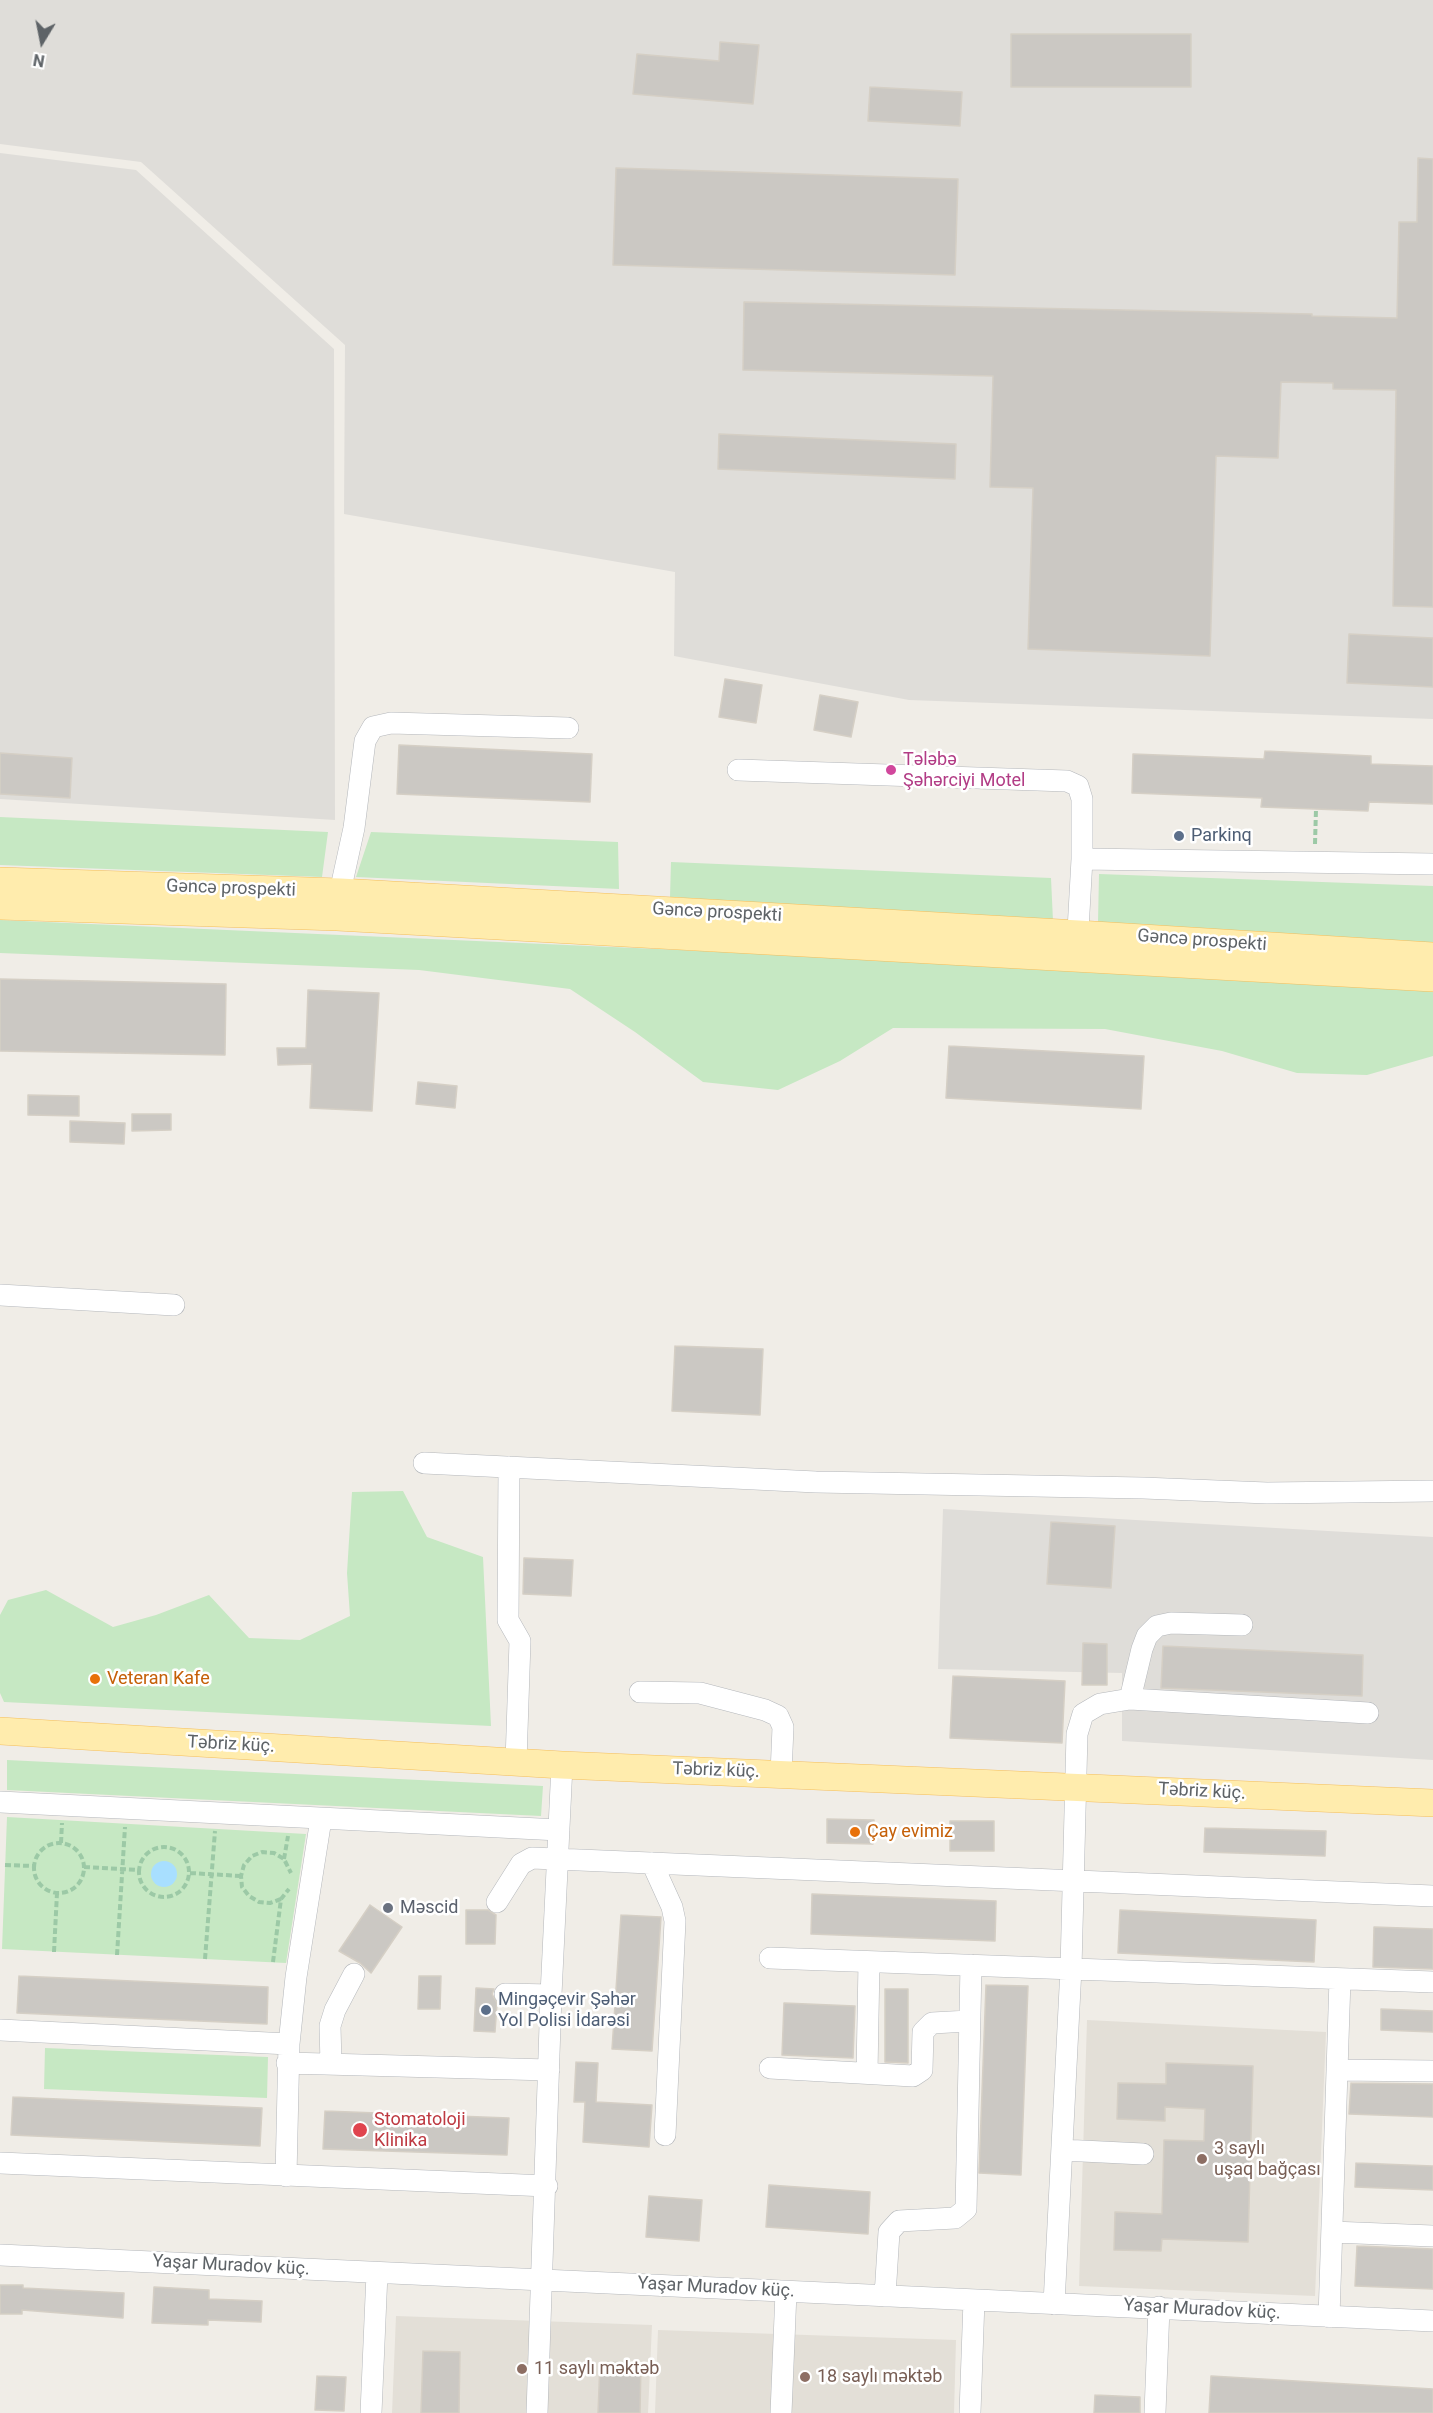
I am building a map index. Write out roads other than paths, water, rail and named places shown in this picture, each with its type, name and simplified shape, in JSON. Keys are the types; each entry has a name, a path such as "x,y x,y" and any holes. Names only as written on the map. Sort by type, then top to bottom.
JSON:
{"main road":[{"name":"Gəncə prospekti","path":"0,881 340,892 1077,946 1433,978"},
{"name":"Gəncə prospekti","path":"0,906 1077,946 1433,956"},
{"name":"Təbriz küç.","path":"0,1731 562,1765 1433,1803"}],"street":[{"path":"340,892 354,828 365,741 373,727 391,723 568,728"},
{"path":"738,770 1068,781 1078,786 1082,799 1082,860 1077,946"},
{"path":"1082,860 1433,864"},
{"path":"0,1295 174,1305"},
{"path":"424,1463 816,1482 1132,1487 1267,1492 1433,1491"},
{"path":"509,1467 508,1620 520,1641 516,1762"},
{"path":"1130,1699 1142,1649 1147,1636 1157,1626 1171,1623 1242,1625"},
{"path":"640,1692 699,1693 765,1710 778,1716 783,1727 781,1774"},
{"path":"1054,2304 1071,1968 1077,1734 1083,1714 1100,1704 1130,1699 1368,1713"},
{"path":"537,2413 547,2186 551,1995 562,1765"},
{"path":"0,1802 558,1830"},
{"path":"285,2176 288,2053 296,1977 321,1819"},
{"path":"497,1902 521,1864 532,1858 1433,1896"},
{"path":"652,1863 672,1907 675,1922 665,2135"},
{"path":"770,1958 1433,1982"},
{"path":"867,2073 869,1962"},
{"path":"885,2296 889,2232 899,2221 955,2217 966,2209 971,1965"},
{"path":"331,2064 330,2026 334,2010 354,1974"},
{"path":"1329,2317 1341,1978"},
{"path":"505,1994 551,1995"},
{"path":"770,2068 913,2076 922,2070 923,2032 932,2023 969,2021"},
{"path":"0,2030 288,2053 331,2064 549,2070"},
{"path":"1337,2070 1433,2071"},
{"path":"1062,2150 1143,2154"},
{"path":"0,2163 547,2186"},
{"path":"1332,2232 1433,2236"},
{"name":"Yaşar Muradov küç.","path":"0,2255 1433,2321"},
{"path":"371,2413 377,2273"},
{"path":"781,2413 786,2292"},
{"path":"970,2413 974,2300"},
{"path":"1155,2413 1159,2307"}],"water":[{"path":"164,1861 173,1865 177,1874 173,1883 164,1887 155,1883 151,1874 155,1865"}],"place":[{"name":"Tələbə Şəhərciyi Motel","path":"891,770"},
{"name":"Parkinq","path":"1179,836"},
{"name":"Veteran Kafe","path":"95,1679"},
{"name":"Çay evimiz","path":"855,1832"},
{"name":"Məscid","path":"388,1908"},
{"name":"Mingəçevir Şəhər Yol Polisi İdarəsi","path":"486,2010"},
{"name":"Stomatoloji Klinika","path":"360,2130"},
{"name":"3 saylı uşaq bağçası","path":"1202,2159"},
{"name":"11 saylı məktəb","path":"522,2369"},
{"name":"18 saylı məktəb","path":"805,2377"}]}
